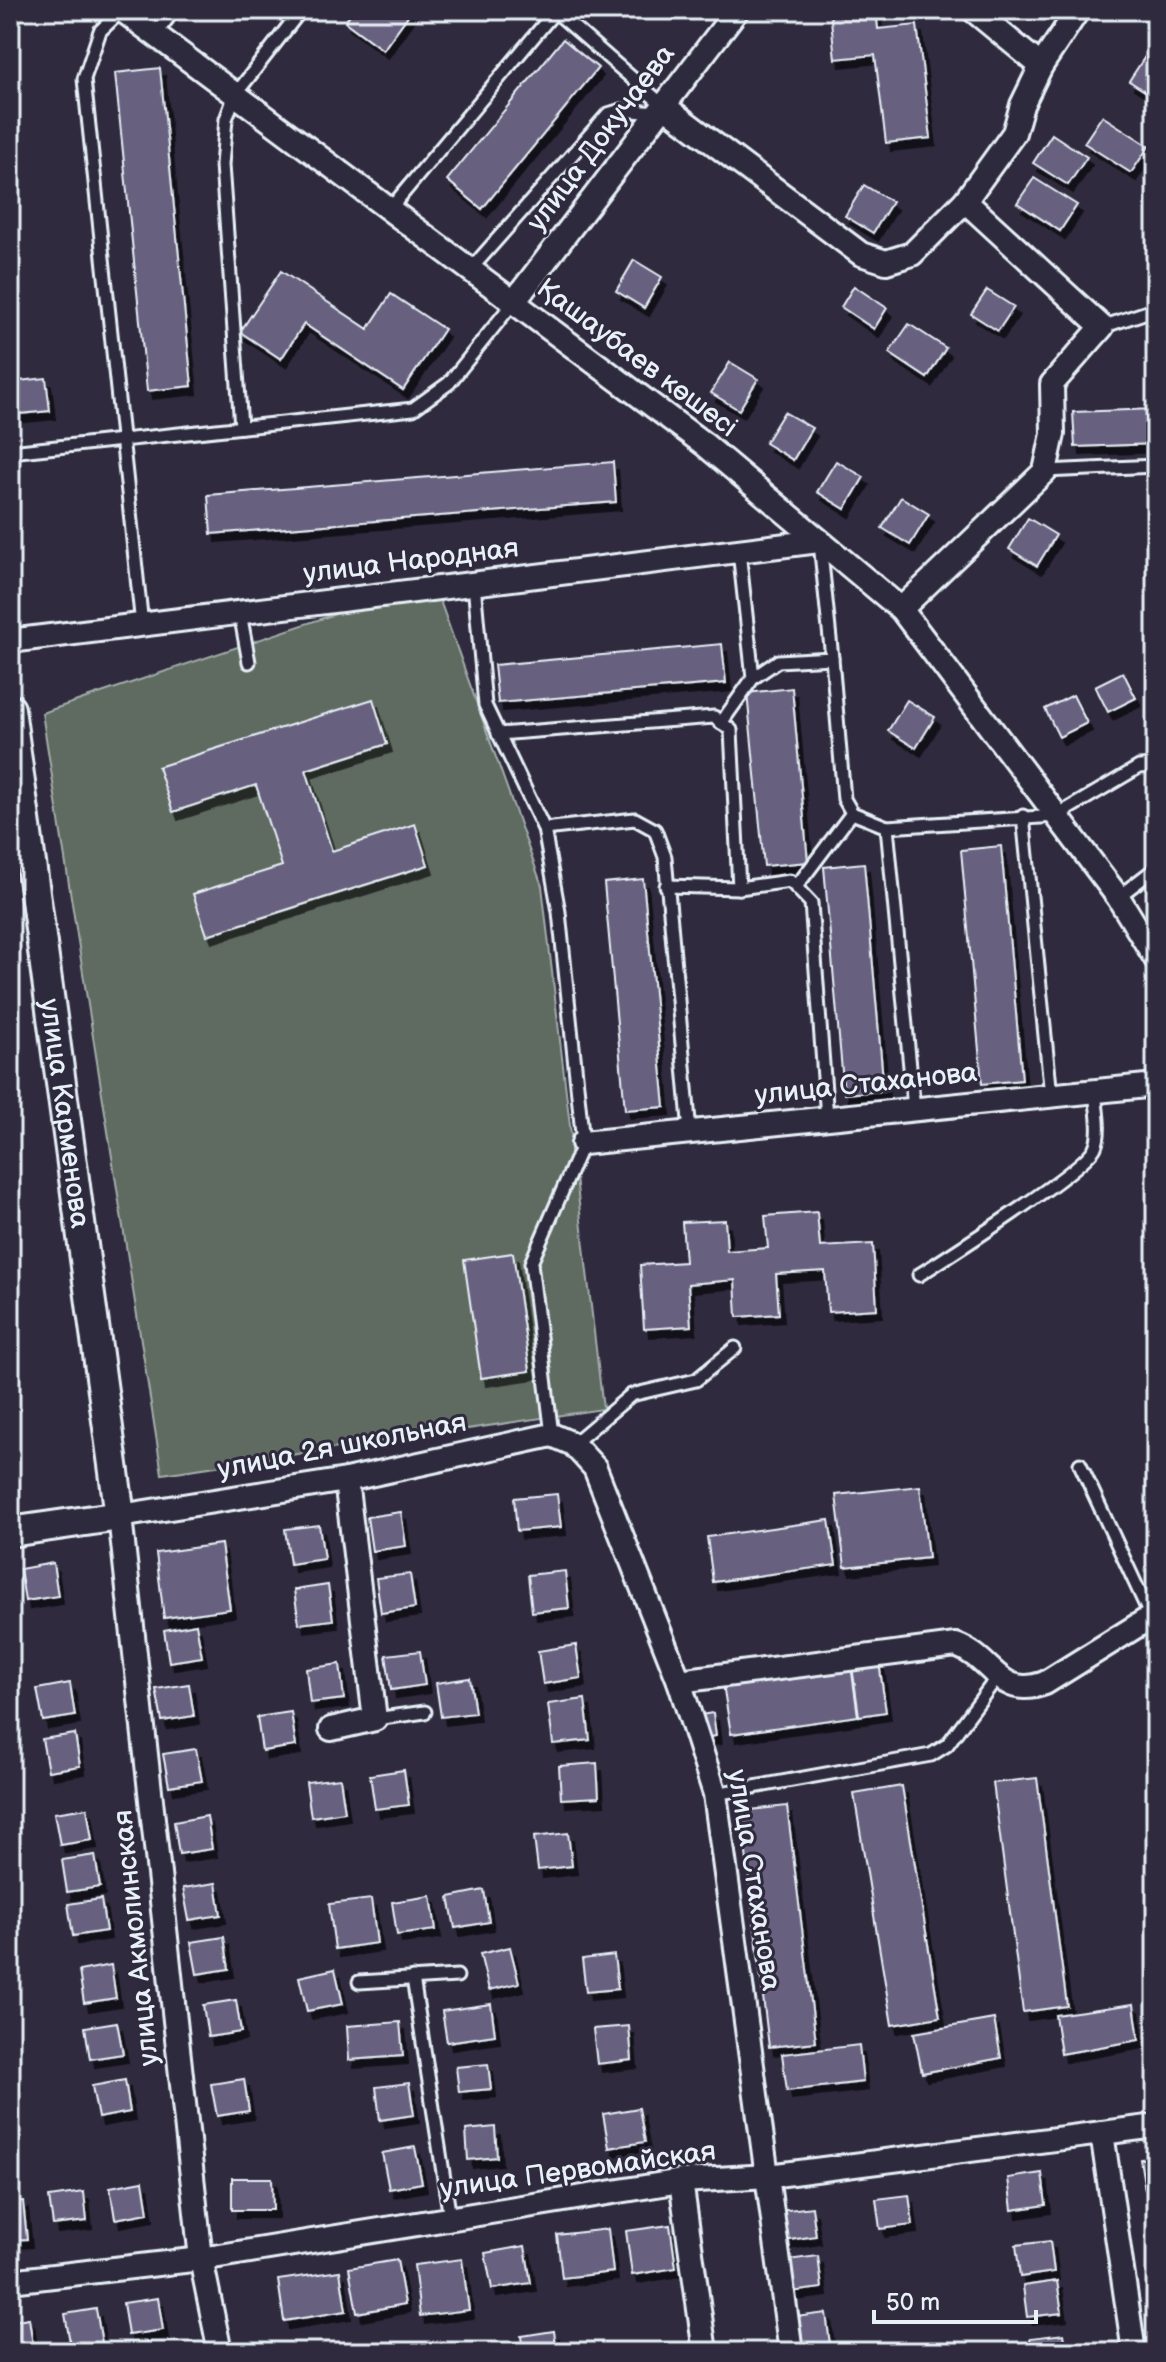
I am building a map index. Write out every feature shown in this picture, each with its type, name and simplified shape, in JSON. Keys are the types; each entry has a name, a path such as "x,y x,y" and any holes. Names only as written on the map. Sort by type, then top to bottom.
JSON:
{"street":[{"name":"Қашаубаев көшесі","path":"122,10 704,444 901,609 1118,897 1156,959"},
{"name":"улица Докучаева","path":"513,303 737,10"},
{"path":"973,10 1041,66"},
{"path":"661,110 861,254 886,262 912,254 965,201 1014,133 1022,105 1041,66 1078,10"},
{"path":"901,609 1045,471 1053,434 1052,384 1102,327 965,201"},
{"name":"улица Народная","path":"10,641 819,541"},
{"name":"улица Карменова","path":"10,709 120,1516"},
{"name":"улица Стаханова","path":"583,1143 1156,1085"},
{"path":"552,1435 573,1444"},
{"name":"улица 2я школьная","path":"120,1516 346,1480 552,1435"},
{"name":"улица Стаханова","path":"573,1444 595,1468 679,1681 715,1794 791,2352"},
{"path":"331,1729 375,1719 346,1480"},
{"path":"10,1532 120,1516"},
{"name":"улица Акмолинская","path":"120,1516 201,2259 220,2352"},
{"path":"679,1681 956,1645 970,1650 1015,1687 1027,1690 1045,1683 1154,1616"},
{"name":"улица Первомайская","path":"10,2281 201,2259 681,2181 769,2176 1156,2126"},
{"path":"1102,2133 1134,2352"},
{"path":"681,2181 705,2352"}],"lane":[{"path":"122,10 100,31 84,79 120,441 142,625"},
{"path":"155,35 174,10"},
{"path":"241,427 222,165 226,119 235,95 301,10"},
{"path":"389,210 555,10 661,110"},
{"path":"470,270 608,114 621,110 661,110"},
{"path":"10,452 413,409 449,383 513,303"},
{"path":"1102,327 1156,309"},
{"path":"1045,471 1156,466"},
{"path":"819,541 844,799 852,813 887,827 1056,816 1139,767 1156,766"},
{"path":"739,551 753,678"},
{"path":"474,584 485,705 544,829 559,912 583,1143 531,1263 552,1435"},
{"path":"240,613 249,662"},
{"path":"721,723 753,678 778,661 832,658"},
{"path":"498,734 714,717 731,730 739,888"},
{"path":"796,887 852,813"},
{"path":"1023,816 1051,1096"},
{"path":"544,829 635,819 655,830 665,857 690,1132"},
{"path":"887,827 914,1109"},
{"path":"1118,897 1156,868"},
{"path":"666,886 739,888 790,881 811,903 827,1118"},
{"path":"919,1275 1045,1190 1095,1150 1098,1135 1095,1091"},
{"path":"573,1444 631,1395 696,1380 735,1348"},
{"path":"1080,1464 1154,1616"},
{"path":"715,1794 931,1755 947,1745 998,1676"},
{"path":"375,1719 425,1712"},
{"path":"359,1982 457,1976"},
{"path":"413,1978 450,2218"}],"green space":[{"path":"433,581 542,886 603,1409 162,1474 42,713"}],"building":[{"path":"353,10 412,10 383,50 345,22"},
{"path":"830,10 876,10 878,29 917,25 931,138 886,143 875,55 835,59"},
{"path":"563,39 598,68 482,209 447,180"},
{"path":"1156,44 1156,98 1129,81"},
{"path":"160,68 192,386 147,391 115,73"},
{"path":"1102,116 1149,146 1131,173 1084,143"},
{"path":"1052,134 1087,157 1068,185 1033,163"},
{"path":"1034,178 1077,205 1060,231 1017,203"},
{"path":"864,185 892,202 873,233 845,216"},
{"path":"634,260 662,277 644,308 616,291"},
{"path":"281,271 368,329 391,294 444,329 403,390 304,324 281,359 240,332"},
{"path":"854,286 887,308 874,329 841,307"},
{"path":"987,290 1014,307 998,331 971,314"},
{"path":"909,324 946,348 927,378 889,353"},
{"path":"730,362 758,379 739,410 711,393"},
{"path":"46,378 50,411 10,415 10,382"},
{"path":"1156,409 1156,444 1075,447 1073,412"},
{"path":"784,412 812,428 793,460 765,443"},
{"path":"836,461 864,477 845,509 817,492"},
{"path":"613,462 616,502 211,534 208,495"},
{"path":"901,497 929,514 910,545 882,528"},
{"path":"1028,518 1056,535 1037,566 1009,549"},
{"path":"722,644 726,683 498,703 494,665"},
{"path":"1123,672 1136,698 1108,712 1095,686"},
{"path":"792,688 808,862 764,866 747,693"},
{"path":"1073,695 1087,723 1059,737 1045,709"},
{"path":"373,699 387,744 306,770 332,851 415,824 428,865 207,935 193,894 282,866 256,785 173,812 158,767"},
{"path":"907,700 935,717 916,748 888,731"},
{"path":"1001,846 1022,1080 982,1084 961,850"},
{"path":"864,863 884,1091 844,1094 824,867"},
{"path":"643,879 665,1107 625,1110 604,883"},
{"path":"817,1212 820,1247 873,1244 877,1309 828,1312 825,1271 776,1274 779,1314 737,1317 735,1280 688,1284 691,1326 644,1329 640,1265 685,1262 682,1222 725,1220 727,1251 768,1248 765,1216"},
{"path":"513,1253 530,1371 481,1378 464,1260"},
{"path":"920,1486 928,1558 845,1567 836,1495"},
{"path":"557,1494 561,1527 517,1531 514,1498"},
{"path":"401,1512 406,1546 372,1551 367,1517"},
{"path":"829,1520 836,1565 713,1582 707,1537"},
{"path":"319,1525 324,1559 290,1564 285,1529"},
{"path":"221,1544 230,1609 164,1618 156,1553"},
{"path":"53,1563 58,1596 25,1601 20,1569"},
{"path":"565,1571 569,1608 532,1612 528,1575"},
{"path":"410,1574 415,1608 381,1613 376,1578"},
{"path":"328,1585 333,1620 299,1624 294,1590"},
{"path":"196,1624 202,1657 169,1662 164,1630"},
{"path":"576,1645 581,1678 543,1684 538,1651"},
{"path":"420,1651 425,1685 391,1690 386,1655"},
{"path":"879,1662 886,1712 859,1716 852,1666"},
{"path":"340,1664 344,1699 310,1703 306,1669"},
{"path":"851,1665 858,1716 731,1734 723,1684"},
{"path":"470,1678 475,1713 441,1717 436,1683"},
{"path":"70,1683 75,1716 43,1721 37,1689"},
{"path":"189,1684 194,1716 162,1721 156,1689"},
{"path":"585,1699 590,1740 553,1744 548,1704"},
{"path":"291,1712 296,1746 262,1751 257,1717"},
{"path":"713,1713 716,1736 703,1738 700,1715"},
{"path":"75,1734 80,1766 48,1771 42,1739"},
{"path":"196,1749 202,1781 169,1786 163,1754"},
{"path":"597,1763 599,1797 561,1799 559,1766"},
{"path":"404,1770 409,1805 375,1809 370,1775"},
{"path":"340,1778 345,1812 311,1817 306,1782"},
{"path":"1037,1778 1067,2006 1023,2012 993,1783"},
{"path":"902,1786 940,2017 892,2025 854,1794"},
{"path":"787,1806 816,2042 769,2047 741,1811"},
{"path":"87,1808 92,1840 60,1845 54,1813"},
{"path":"207,1816 212,1849 179,1854 174,1822"},
{"path":"568,1833 572,1866 538,1870 534,1837"},
{"path":"95,1855 100,1887 67,1892 62,1860"},
{"path":"216,1883 221,1915 189,1920 183,1888"},
{"path":"484,1890 489,1922 455,1928 449,1897"},
{"path":"431,1896 436,1930 397,1935 392,1902"},
{"path":"101,1899 106,1931 73,1936 68,1904"},
{"path":"371,1899 377,1943 335,1949 329,1904"},
{"path":"224,1937 229,1969 197,1974 191,1942"},
{"path":"510,1947 519,1983 489,1990 480,1954"},
{"path":"614,1955 618,1989 586,1992 582,1959"},
{"path":"111,1965 116,1998 84,2003 79,1971"},
{"path":"335,1969 343,2004 307,2011 299,1977"},
{"path":"236,2000 241,2032 208,2037 203,2005"},
{"path":"491,2004 495,2035 447,2042 442,2011"},
{"path":"1134,2004 1139,2040 1061,2054 1055,2015"},
{"path":"994,2019 1001,2058 922,2073 914,2033"},
{"path":"117,2022 123,2054 90,2059 85,2027"},
{"path":"400,2022 403,2056 349,2060 347,2026"},
{"path":"629,2026 632,2060 597,2064 593,2029"},
{"path":"10,2045 17,2082 10,2083"},
{"path":"859,2045 863,2082 787,2091 782,2054"},
{"path":"488,2064 491,2089 459,2092 456,2067"},
{"path":"244,2079 249,2111 217,2116 211,2084"},
{"path":"125,2080 130,2112 98,2118 92,2086"},
{"path":"409,2083 414,2115 380,2120 376,2087"},
{"path":"639,2108 645,2142 609,2148 603,2114"},
{"path":"495,2127 497,2157 468,2160 466,2130"},
{"path":"415,2147 422,2183 389,2189 382,2153"},
{"path":"1156,2157 1156,2189 1145,2190 1140,2159"},
{"path":"1042,2173 1046,2205 1012,2210 1008,2178"},
{"path":"232,2178 272,2178 273,2210 232,2210"},
{"path":"143,2181 148,2213 115,2219 110,2187"},
{"path":"84,2192 87,2221 53,2225 49,2197"},
{"path":"909,2195 913,2225 880,2229 876,2199"},
{"path":"23,2201 27,2239 10,2240 10,2202"},
{"path":"812,2207 816,2236 783,2241 779,2211"},
{"path":"1156,2221 1156,2253 1155,2253 1150,2222"},
{"path":"670,2225 676,2268 632,2275 626,2231"},
{"path":"608,2229 613,2272 562,2278 557,2235"},
{"path":"1050,2241 1054,2272 1020,2277 1016,2245"},
{"path":"525,2246 531,2283 492,2289 485,2253"},
{"path":"818,2256 822,2288 791,2292 787,2260"},
{"path":"462,2259 469,2310 420,2316 414,2265"},
{"path":"397,2260 405,2304 357,2313 349,2268"},
{"path":"340,2271 346,2311 284,2321 278,2280"},
{"path":"1057,2281 1062,2313 1027,2317 1023,2286"},
{"path":"158,2298 163,2330 128,2335 123,2303"},
{"path":"96,2309 102,2343 71,2348 65,2314"},
{"path":"826,2313 830,2345 800,2349 795,2317"},
{"path":"29,2318 34,2352 10,2352 10,2321"},
{"path":"554,2331 557,2352 523,2352 521,2336"},
{"path":"1064,2334 1067,2352 1032,2352 1030,2338"}]}
